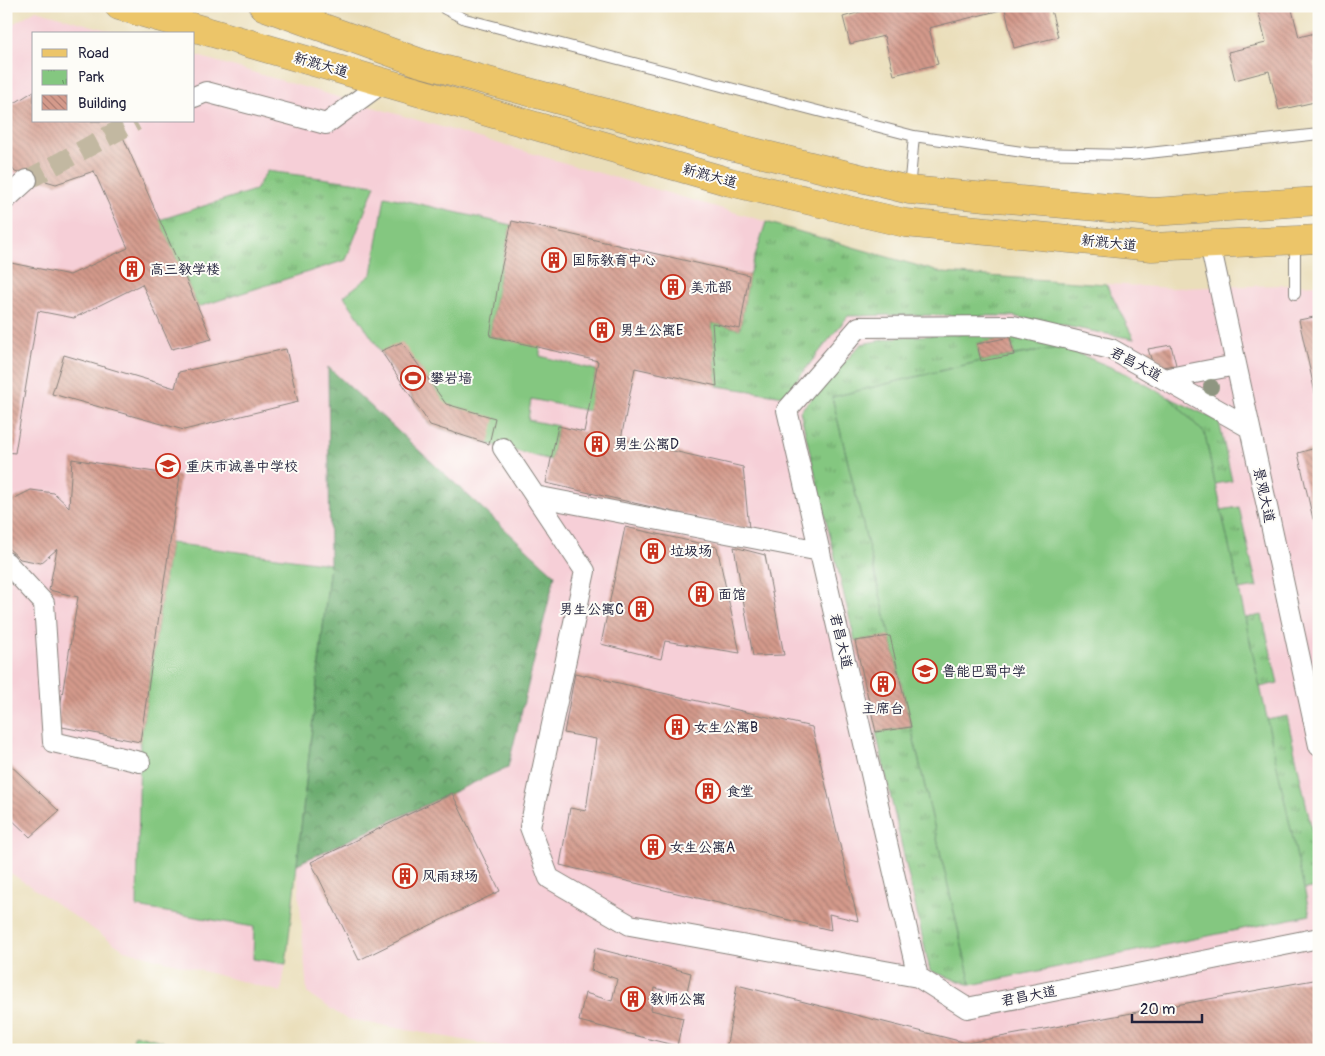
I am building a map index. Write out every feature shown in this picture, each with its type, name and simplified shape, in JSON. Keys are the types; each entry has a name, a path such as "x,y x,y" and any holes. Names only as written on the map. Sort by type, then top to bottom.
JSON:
{"main road":[{"name":"新溉大道","path":"118,6 730,182 905,223 1152,247 1307,239"},
{"path":"263,6 421,63 909,190 1153,212 1319,200"}],"street":[{"path":"195,97 206,92 326,124 382,83"},
{"path":"6,199 27,180"},
{"name":"景观大道","path":"1210,244 1319,746"},
{"name":"君昌大道","path":"1250,428 1111,349 1013,326 859,328 787,410 918,978 967,1008 1319,938"},
{"path":"1164,379 1236,365"},
{"path":"502,448 585,571 530,827 549,878 630,925 918,978"},
{"path":"535,496 820,550"},
{"path":"6,562 44,603 54,742 140,762"}],"lane":[{"path":"444,6 445,9 465,19 914,136 1029,153 1131,155 1319,134"},
{"path":"909,190 914,136"},
{"path":"1295,294 1307,239"}],"shaded area":[{"name":"鲁能巴蜀中学","path":"36,10 114,32 32,32 32,122 195,122 195,55 943,273 1170,288 1319,284 1319,1050 519,1050 346,1019 307,993 297,868 281,992 124,950 6,870 6,28","holes":["330,564 508,767 297,864"]}],"green space":[{"path":"267,171 375,185 346,260 198,307 159,220 255,190"},
{"path":"385,196 511,225 499,278 490,336 540,347 540,356 596,370 589,411 531,399 528,420 558,426 551,460 489,444 430,425 344,296 372,274"},
{"path":"766,222 943,273 1106,284 1134,339 1011,316 848,316 784,396 717,386 712,323 740,329 749,275"},
{"path":"1010,331 1063,347 1014,355 1010,337 977,344 981,361 832,397 890,636 855,641 800,411 861,344 898,337"},
{"path":"1063,347 1127,374 1170,398 1205,434 1310,915 971,985 832,397 981,361"},
{"path":"328,367 555,575 508,767 297,864 330,564"},
{"path":"1170,398 1219,421 1232,481 1215,484 1205,434"},
{"path":"1239,507 1257,587 1239,590 1221,510"},
{"path":"170,543 330,564 286,964 253,959 254,927 137,907 140,742"},
{"path":"1262,615 1278,683 1260,687 1245,618"},
{"path":"1287,716 1319,863 1319,887 1304,889 1267,720"},
{"path":"911,727 971,985 930,971 876,732"},
{"path":"134,1034 197,1050 132,1050"}],"building":[{"path":"881,6 1050,6 1058,37 1014,48 1005,9 929,28 938,64 894,75 884,36 850,44 843,17"},
{"path":"1257,6 1291,6 1299,37 1319,32 1319,62 1314,63 1319,83 1319,101 1279,110 1269,71 1235,80 1228,52 1266,43"},
{"name":"高三教学楼","path":"32,92 32,122 116,122 212,339 172,349 142,284 74,318 38,311 15,453 6,452 6,262 70,275 128,248 94,171 56,184 15,172 6,159 6,135 13,104"},
{"path":"512,221 749,275 740,329 712,323 717,386 635,368 621,439 743,467 749,529 546,483 558,426 584,432 598,361 490,336 499,278"},
{"path":"1319,316 1319,405 1318,406 1299,320"},
{"path":"1010,337 1014,355 981,361 977,344"},
{"name":"攀岩墙","path":"402,342 446,404 495,418 489,444 430,425 381,351"},
{"path":"1171,345 1176,365 1154,368 1148,349"},
{"path":"286,349 298,402 184,430 52,394 64,355 175,388 179,372"},
{"path":"1319,447 1319,518 1313,519 1298,453"},
{"path":"72,459 180,476 140,742 57,726 78,597 49,590 57,549 41,563 20,559 6,546 7,502 31,490 54,493 69,507"},
{"path":"625,527 717,547 740,653 665,641 661,659 601,644"},
{"path":"734,547 765,555 784,655 753,656"},
{"name":"主席台","path":"890,636 911,727 876,732 855,641"},
{"name":"食堂","path":"575,673 812,727 858,921 829,914 831,930 560,865 570,808 586,811 596,739 564,733"},
{"path":"6,761 59,811 30,837 6,814"},
{"name":"风雨球场","path":"452,793 500,891 359,960 311,862"},
{"name":"教师公寓","path":"595,948 691,973 686,996 655,988 651,1010 683,1018 677,1046 579,1021 585,993 612,1001 617,979 591,970"},
{"path":"1319,979 1319,1050 726,1050 737,985 967,1043"}],"tunnel":[{"path":"27,180 134,122"}],"place":[{"name":"国际教育中心","path":"554,260"},
{"name":"高三教学楼","path":"132,269"},
{"name":"美术部","path":"673,287"},
{"name":"男生公寓E","path":"602,330"},
{"name":"攀岩墙","path":"413,378"},
{"name":"男生公寓D","path":"597,444"},
{"name":"重庆市诚善中学校","path":"168,466"},
{"name":"垃圾场","path":"653,551"},
{"name":"面馆","path":"701,594"},
{"name":"男生公寓C","path":"641,609"},
{"name":"鲁能巴蜀中学","path":"925,671"},
{"name":"主席台","path":"883,684"},
{"name":"女生公寓B","path":"677,727"},
{"name":"食堂","path":"708,791"},
{"name":"女生公寓A","path":"653,847"},
{"name":"风雨球场","path":"405,876"},
{"name":"教师公寓","path":"633,999"}]}
